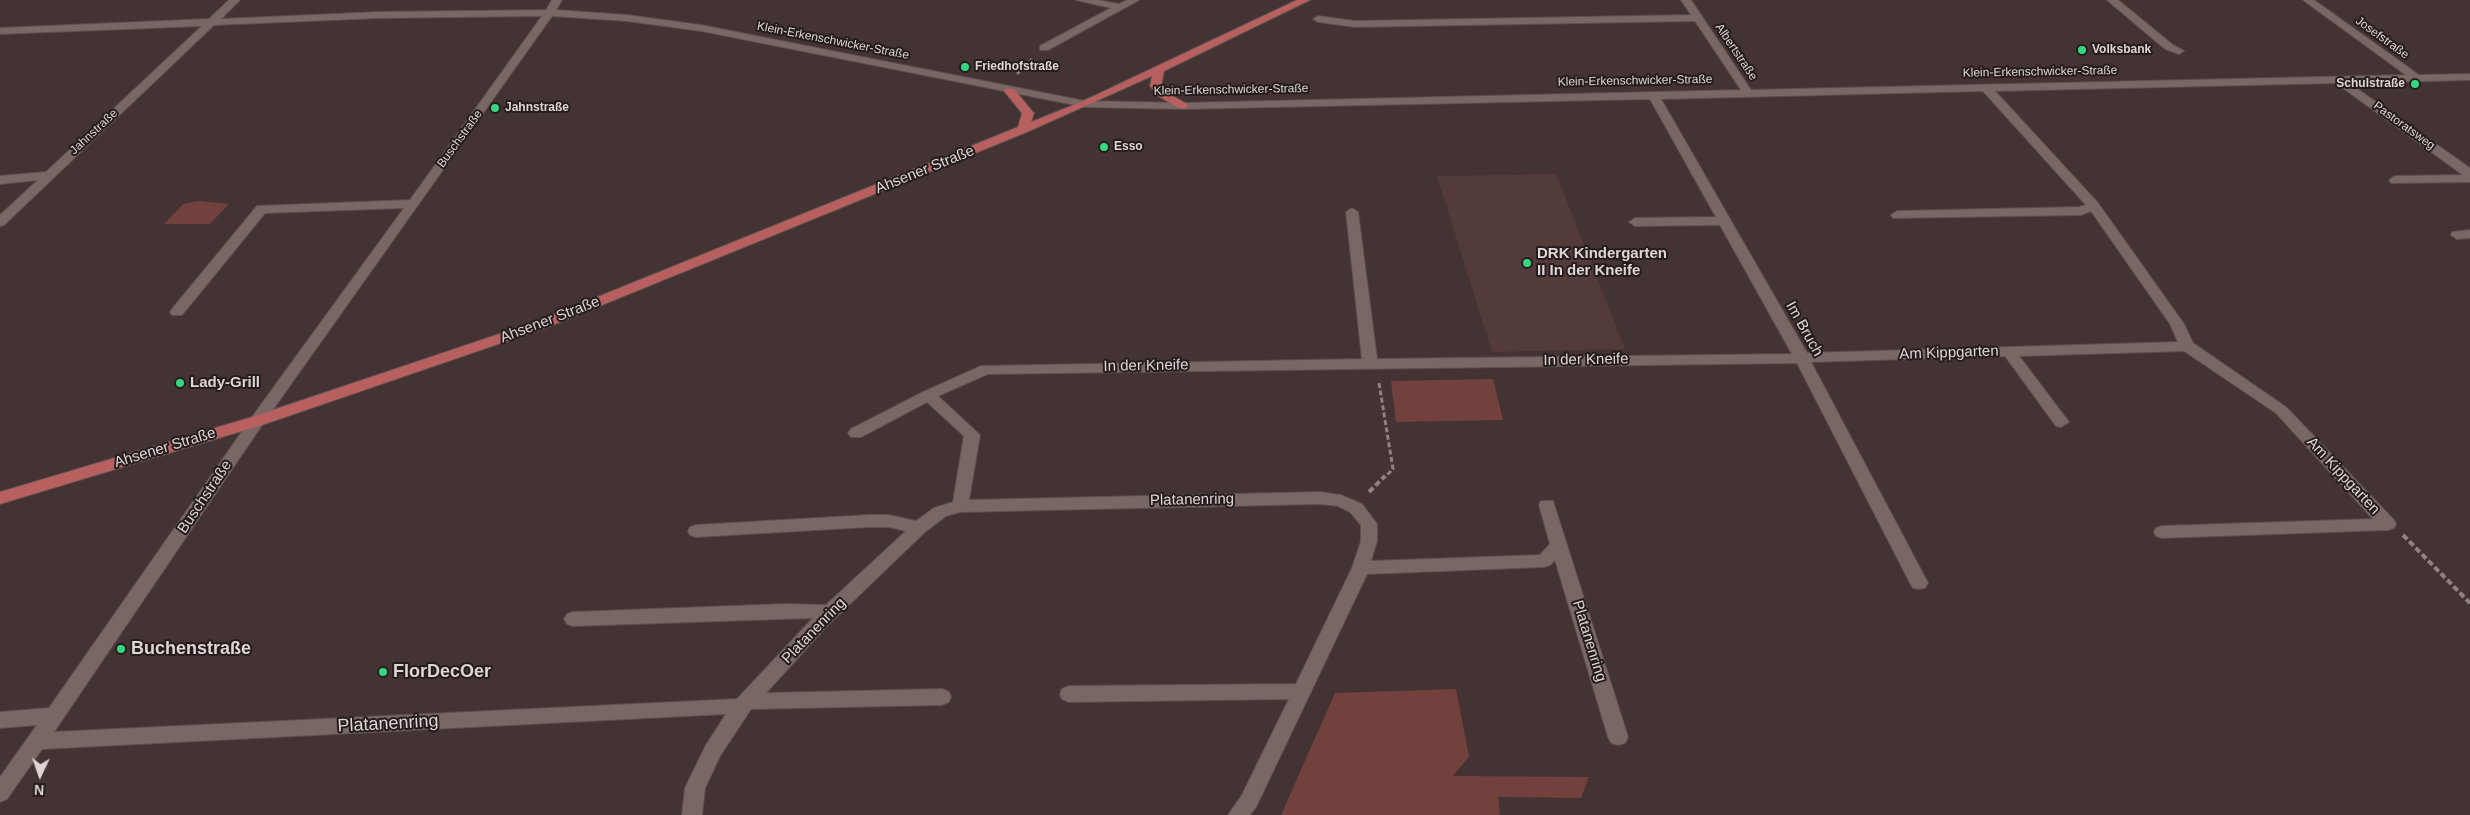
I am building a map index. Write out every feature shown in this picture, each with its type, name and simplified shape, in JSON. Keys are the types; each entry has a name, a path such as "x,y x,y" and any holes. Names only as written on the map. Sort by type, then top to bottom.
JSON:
{"main road":[{"path":"1085,104 1305,0"},
{"path":"1160,67 1155,86 1162,94 1183,106"},
{"path":"1006,90 1028,113 1023,130"},
{"name":"Ahsener Straße","path":"0,498 257,421 543,324 1085,104"}],"street":[{"name":"Jahnstraße","path":"0,222 235,0"},
{"name":"Buschstraße","path":"0,793 35,741 99,654 257,421 550,13 557,0"},
{"path":"1081,0 1118,7"},
{"path":"1044,48 1134,0"},
{"name":"Albertstraße","path":"1686,0 1748,93"},
{"path":"2112,0 2169,47 2179,51"},
{"name":"Josefstraße","path":"2308,0 2418,79"},
{"name":"Klein-Erkenschwicker-Straße","path":"0,31 379,15 550,13 627,18 701,28 1006,90 1085,104 1183,106 2470,77"},
{"path":"1318,18 1355,24 1698,18"},
{"name":"Pastoratsweg","path":"2338,80 2470,174"},
{"path":"1985,87 2094,206 2176,324 2187,346"},
{"name":"Im Bruch","path":"1653,94 1802,358 1919,583"},
{"path":"0,180 49,175"},
{"path":"2395,180 2470,178"},
{"path":"177,312 261,210 413,204"},
{"path":"1897,215 2081,211 2094,206"},
{"path":"1352,212 1370,362"},
{"path":"1635,222 1724,221"},
{"name":"Am Kippgarten","path":"1802,358 2187,346 2218,365 2281,410 2388,524"},
{"path":"2009,352 2061,422"},
{"name":"In der Kneife","path":"928,395 986,369 1370,362 1802,358"},
{"path":"856,433 928,395 972,434 960,506"},
{"name":"Platanenring","path":"692,815 695,788 713,750 745,704 831,612 918,528 940,512 960,506 1320,498 1341,500 1356,508"},
{"name":"Platanenring","path":"1547,505 1618,738"},
{"path":"1238,815 1248,801 1361,568 1369,541 1369,524 1356,508"},
{"path":"696,531 869,521 889,521 918,528"},
{"name":"Am Kippgarten","path":"2162,532 2388,524"},
{"path":"1361,568 1544,561 1559,545"},
{"path":"573,619 785,611 831,612"},
{"path":"1069,694 1302,691"},
{"path":"745,704 942,697"},
{"name":"Platanenring","path":"35,741 745,704"},
{"path":"0,720 53,716"}],"path":[{"path":"1006,90 1044,48"},
{"path":"1356,508 1369,492 1393,469 1379,380 1370,362"},
{"path":"2388,524 2405,536 2470,603"}],"shaded area":[{"name":"DRK Kindergarten II In der Kneife","path":"1556,174 1625,349 1492,352 1437,176"},
{"path":"198,201 229,204 210,224 164,224 183,204"},
{"path":"1493,379 1503,420 1396,422 1391,381"},
{"path":"1456,689 1469,757 1453,776 1589,777 1581,798 1498,797 1500,815 1281,815 1335,693"}],"place":[{"name":"Volksbank","path":"2082,50"},
{"name":"Friedhofstraße","path":"965,67"},
{"name":"Schulstraße","path":"2415,84"},
{"name":"Jahnstraße","path":"495,108"},
{"name":"Esso","path":"1104,147"},
{"name":"DRK Kindergarten II In der Kneife","path":"1527,263"},
{"name":"Lady-Grill","path":"180,383"},
{"name":"Buchenstraße","path":"121,649"},
{"name":"FlorDecOer","path":"383,672"}]}
